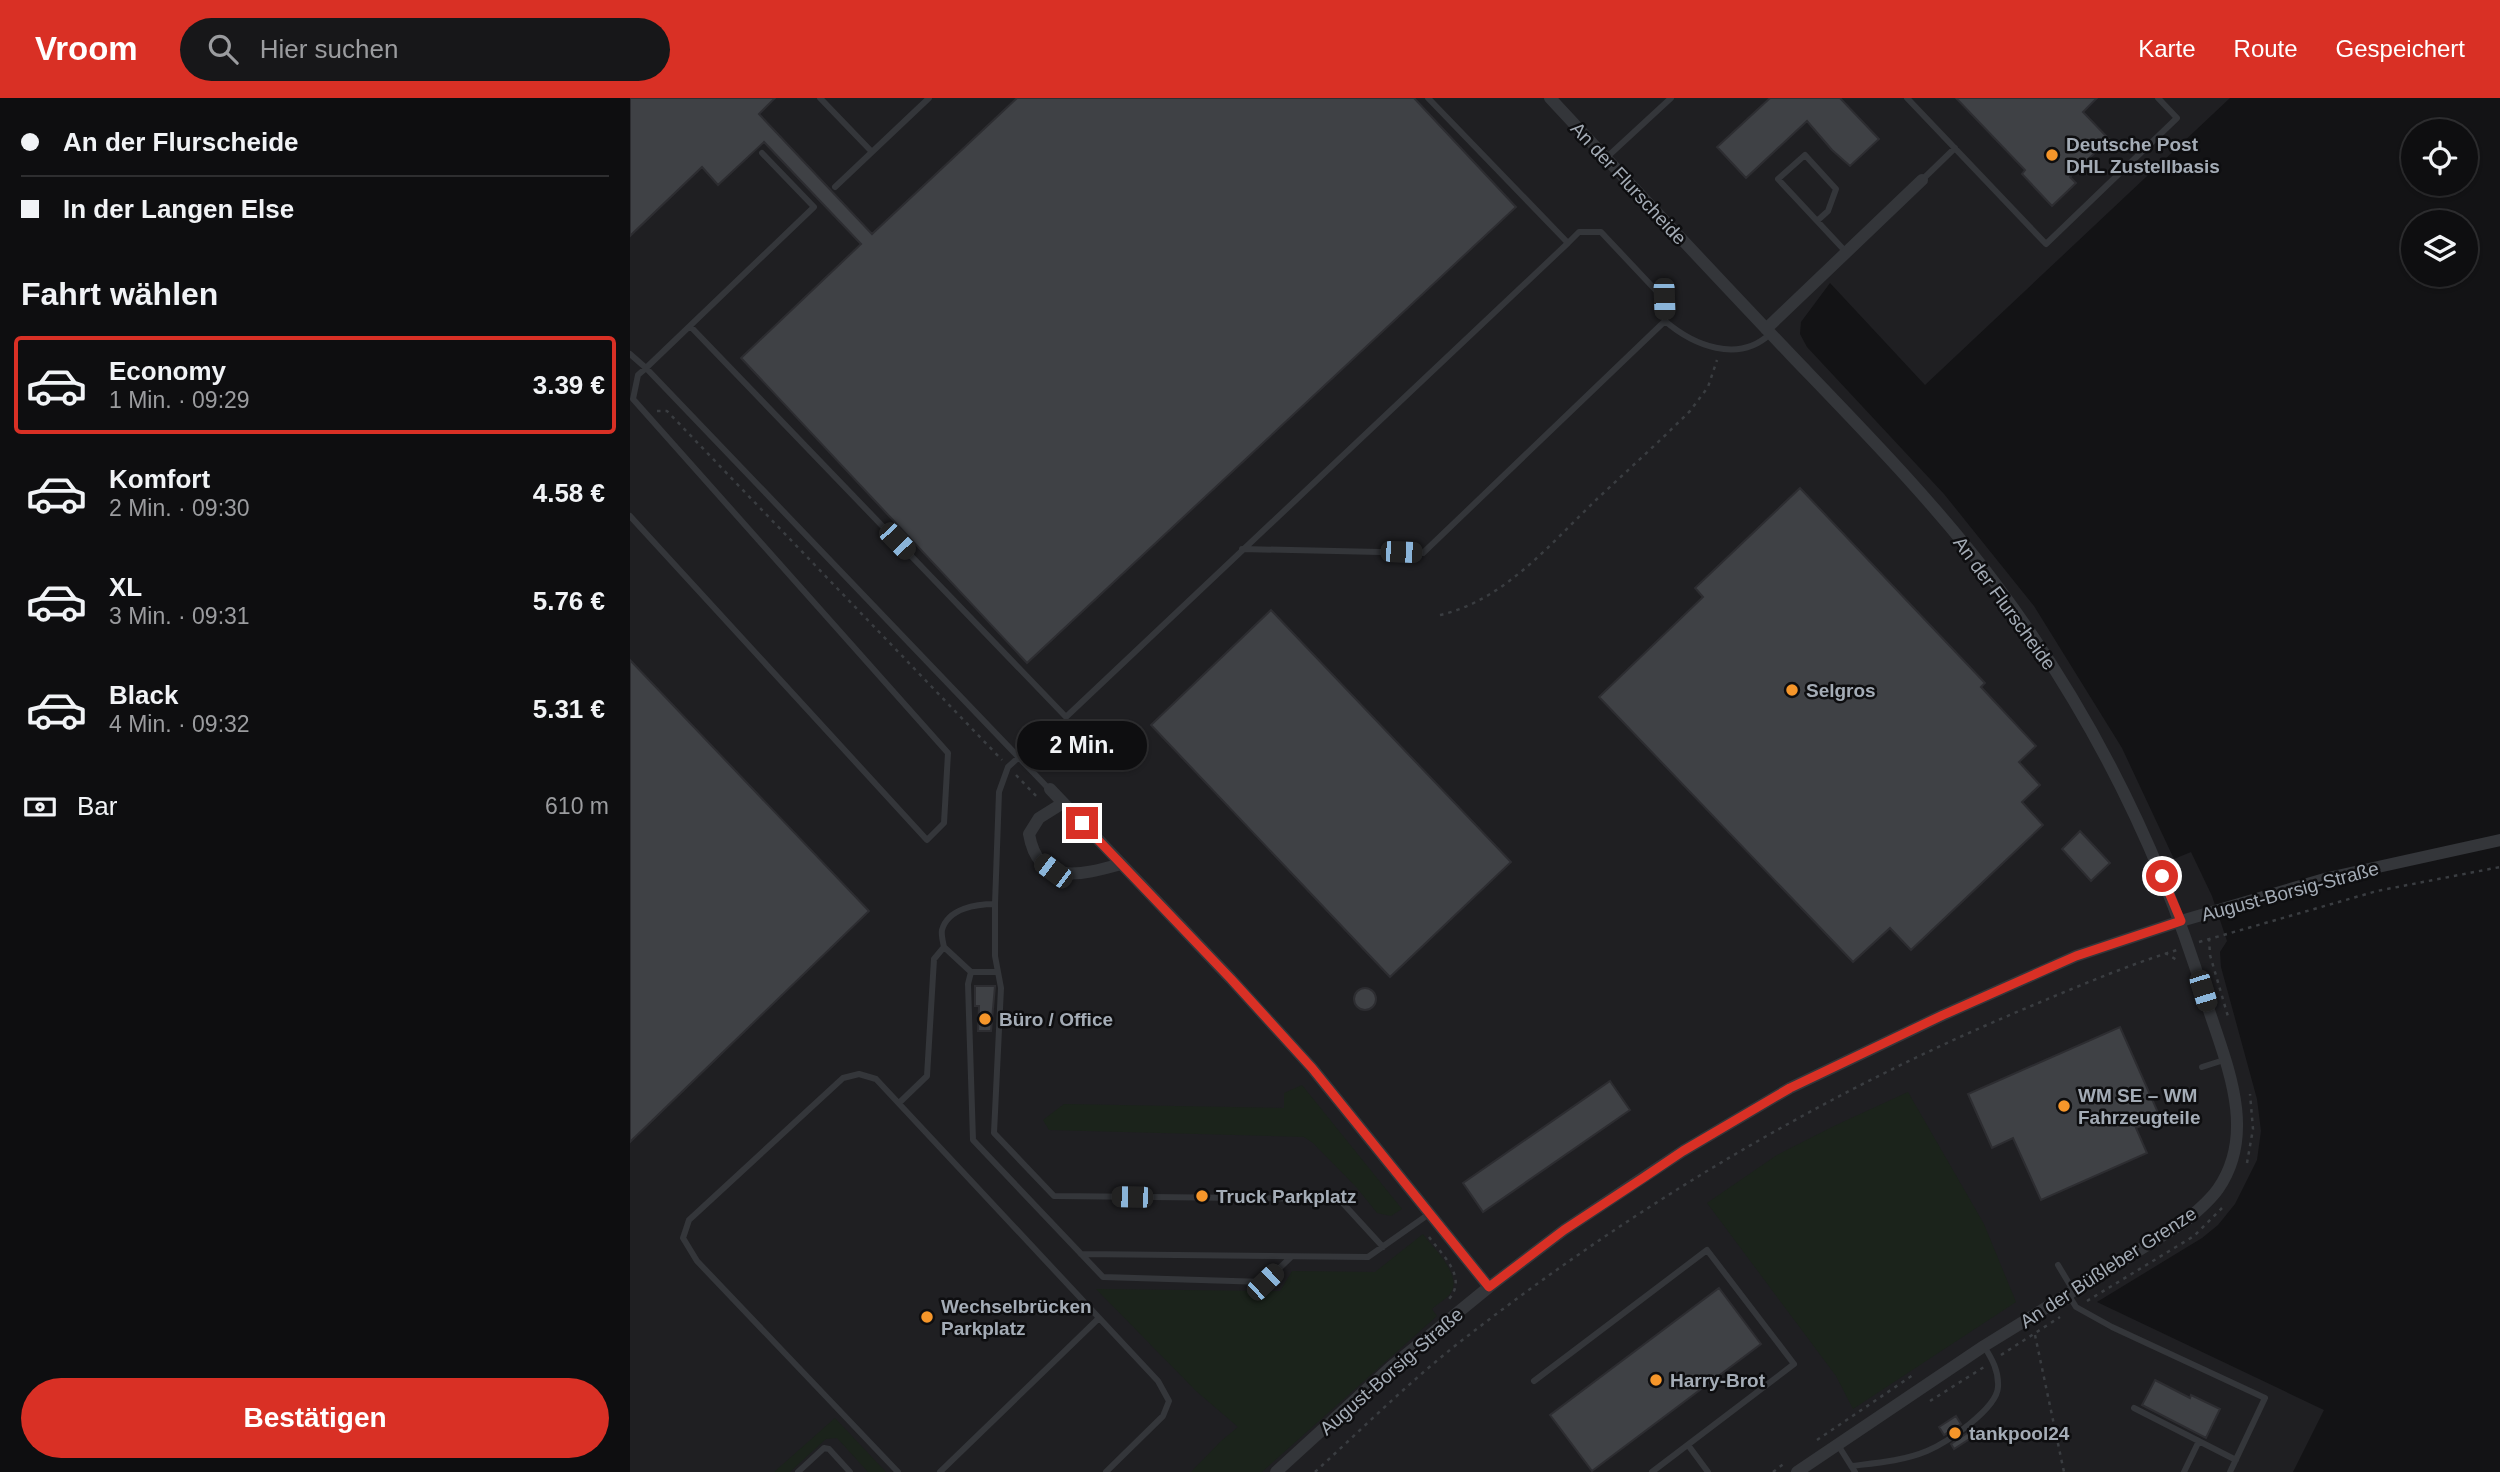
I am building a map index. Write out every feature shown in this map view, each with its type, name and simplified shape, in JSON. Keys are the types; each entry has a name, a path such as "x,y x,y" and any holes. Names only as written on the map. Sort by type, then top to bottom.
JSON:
{"street":[{"name":"An der Flurscheide","path":"1550,98 1924,496 1997,586 2038,645 2105,754 2152,850 2181,921"},
{"path":"1769,331 1846,252 1922,180"},
{"path":"1050,789 1312,1068 1489,1287"},
{"path":"1063,803 1039,818 1029,834 1032,850 1041,862 1053,871 1082,874 1121,864"},
{"name":"August-Borsig-Straße","path":"1276,1472 1391,1367 1564,1230 1661,1166 1790,1088 1943,1015 2076,956 2181,921 2328,878 2500,840"},
{"name":"An der Büßleber Grenze","path":"1797,1472 1984,1346 2183,1223 2224,1180 2236,1145 2236,1098 2181,921"}],"lane":[{"path":"820,98 872,152"},
{"path":"835,187 929,98"},
{"path":"1429,98 1567,243"},
{"path":"1606,158 1671,98"},
{"path":"1908,98 2046,244 2177,118 2158,98"},
{"path":"1922,180 1955,148"},
{"path":"630,516 927,840 944,823 948,753 633,399 638,375 814,207 762,153"},
{"path":"1817,221 1828,211 1836,189 1805,155 1778,179 1817,221 1846,252"},
{"path":"690,326 1066,716 1579,232 1601,232 1664,299 1665,321 1683,336 1720,350 1750,345 1769,331"},
{"path":"1242,549 1423,553 1665,321"},
{"path":"630,354 1050,789"},
{"path":"1019,757 1009,767 999,792 995,956 1001,988 995,1133 1054,1196 1339,1199 1383,1247"},
{"path":"995,904 977,904 956,912 941,932 944,947 971,972 998,972"},
{"path":"898,1103 927,1076 934,959 944,947"},
{"path":"971,972 968,984 973,1140 1103,1278 1265,1282 1291,1256"},
{"path":"2202,1067 2224,1060"},
{"path":"898,1472 697,1261 683,1238 689,1220 843,1078 859,1074 876,1079 1158,1381 1169,1401 1163,1416 1106,1472"},
{"path":"1081,1254 1368,1257 1429,1213"},
{"path":"1534,1381 1707,1250 1794,1364 1652,1472"},
{"path":"2058,1265 2076,1307 2112,1327 2265,1398 2230,1472"},
{"path":"940,1472 1099,1318"},
{"path":"1837,1444 1853,1469 1927,1451 1979,1417 1994,1401 1998,1387 1993,1361 1984,1346"},
{"path":"2134,1408 2236,1460"},
{"path":"2184,1472 2199,1441"},
{"path":"1688,1445 1709,1472"},
{"path":"798,1472 824,1448 829,1449 850,1472"}],"path":[{"path":"1440,615 1464,610 1496,591 1529,564 1669,432 1690,411 1708,387 1720,350"},
{"path":"655,412 667,411 1051,811"},
{"path":"1315,1472 1464,1339 1565,1265 1684,1185 1787,1123 1945,1042 2082,985 2209,938 2377,891 2500,867"},
{"path":"2209,938 2210,955 2231,1028"},
{"path":"2165,953 2183,965"},
{"path":"2247,1164 2253,1129 2248,1086"},
{"path":"1923,1405 2076,1307 2194,1236 2225,1205"},
{"path":"1417,1222 1455,1271 1458,1282 1448,1301"},
{"path":"2027,1319 2035,1334 2064,1472"},
{"path":"1818,1439 1919,1371"},
{"path":"1773,1472 1796,1456"}],"shaded area":[{"path":"630,98 2230,98 1925,385 1830,283 1801,322 1800,334 1807,347 1944,494 2034,606 2122,748 2174,859 2191,852 2212,896 2227,941 2220,952 2221,967 2257,1099 2261,1131 2257,1160 2235,1204 2218,1225 2202,1238 2097,1302 2324,1410 2293,1472 630,1472"},
{"path":"1302,1085 1402,1209 1391,1216 1377,1213 1357,1188 1304,1137 1049,1130 1043,1120 1064,1104 1284,1108 1284,1093"},
{"path":"1908,1092 1984,1224 2016,1302 1853,1409 1836,1376 1707,1203 1777,1155"},
{"path":"1423,1234 1446,1262 1453,1279 1450,1294 1432,1309 1437,1316 1262,1472 1191,1472 1238,1427 1196,1391 1096,1289 1280,1291 1292,1271 1375,1272"},
{"path":"835,1418 886,1472 868,1472 837,1438 826,1439 790,1472 774,1472"}],"building":[{"path":"630,98 775,98 759,114 872,234 1017,98 1414,98 1516,207 1027,663 741,358 861,244 764,142 718,185 702,167 630,236"},
{"path":"1770,98 1840,98 1879,139 1850,166 1807,121 1746,178 1717,147"},
{"name":"Deutsche Post DHL Zustellbasis","path":"1956,98 2097,98 2083,112 2109,139 2070,177 2076,183 2052,206 2022,174 2025,170"},
{"path":"1800,488 1985,683 1981,687 2036,746 2019,762 2040,785 2022,802 2043,825 1911,950 1890,928 1853,962 1599,697 1703,597 1695,588"},
{"path":"1271,610 1511,862 1390,977 1151,725"},
{"path":"630,660 869,911 630,1142"},
{"path":"2080,831 2110,863 2091,881 2062,849"},
{"name":"Büro / Office","path":"975,986 995,986 991,1031 978,1031 979,1006 975,1006"},
{"path":"1365,988 1373,991 1376,999 1373,1007 1365,1010 1357,1007 1354,999 1357,991"},
{"name":"WM SE – WM Fahrzeugteile","path":"2120,1027 2160,1117 2136,1128 2147,1153 2041,1200 2013,1138 1992,1148 1968,1094"},
{"path":"1610,1081 1630,1110 1483,1212 1463,1183"},
{"name":"Harry-Brot","path":"1719,1288 1761,1344 1592,1471 1550,1415"},
{"path":"2155,1380 2190,1398 2191,1395 2220,1409 2206,1438 2142,1405"},
{"path":"1956,1416 1961,1424 1944,1435 1939,1427"},
{"path":"1967,1433 1971,1438 1954,1449 1951,1444"}],"place":[{"name":"Deutsche Post DHL Zustellbasis","path":"2052,155"},
{"name":"Selgros","path":"1792,690"},
{"name":"Büro / Office","path":"985,1019"},
{"name":"WM SE – WM Fahrzeugteile","path":"2064,1106"},
{"name":"Truck Parkplatz","path":"1202,1196"},
{"name":"Wechselbrücken Parkplatz","path":"927,1317"},
{"name":"Harry-Brot","path":"1656,1380"},
{"name":"tankpool24","path":"1955,1433"}],"route":[{"path":"1082,823 1312,1068 1489,1287 1564,1230 1683,1151 1790,1088 1943,1015 2076,956 2181,921 2162,876"}]}
